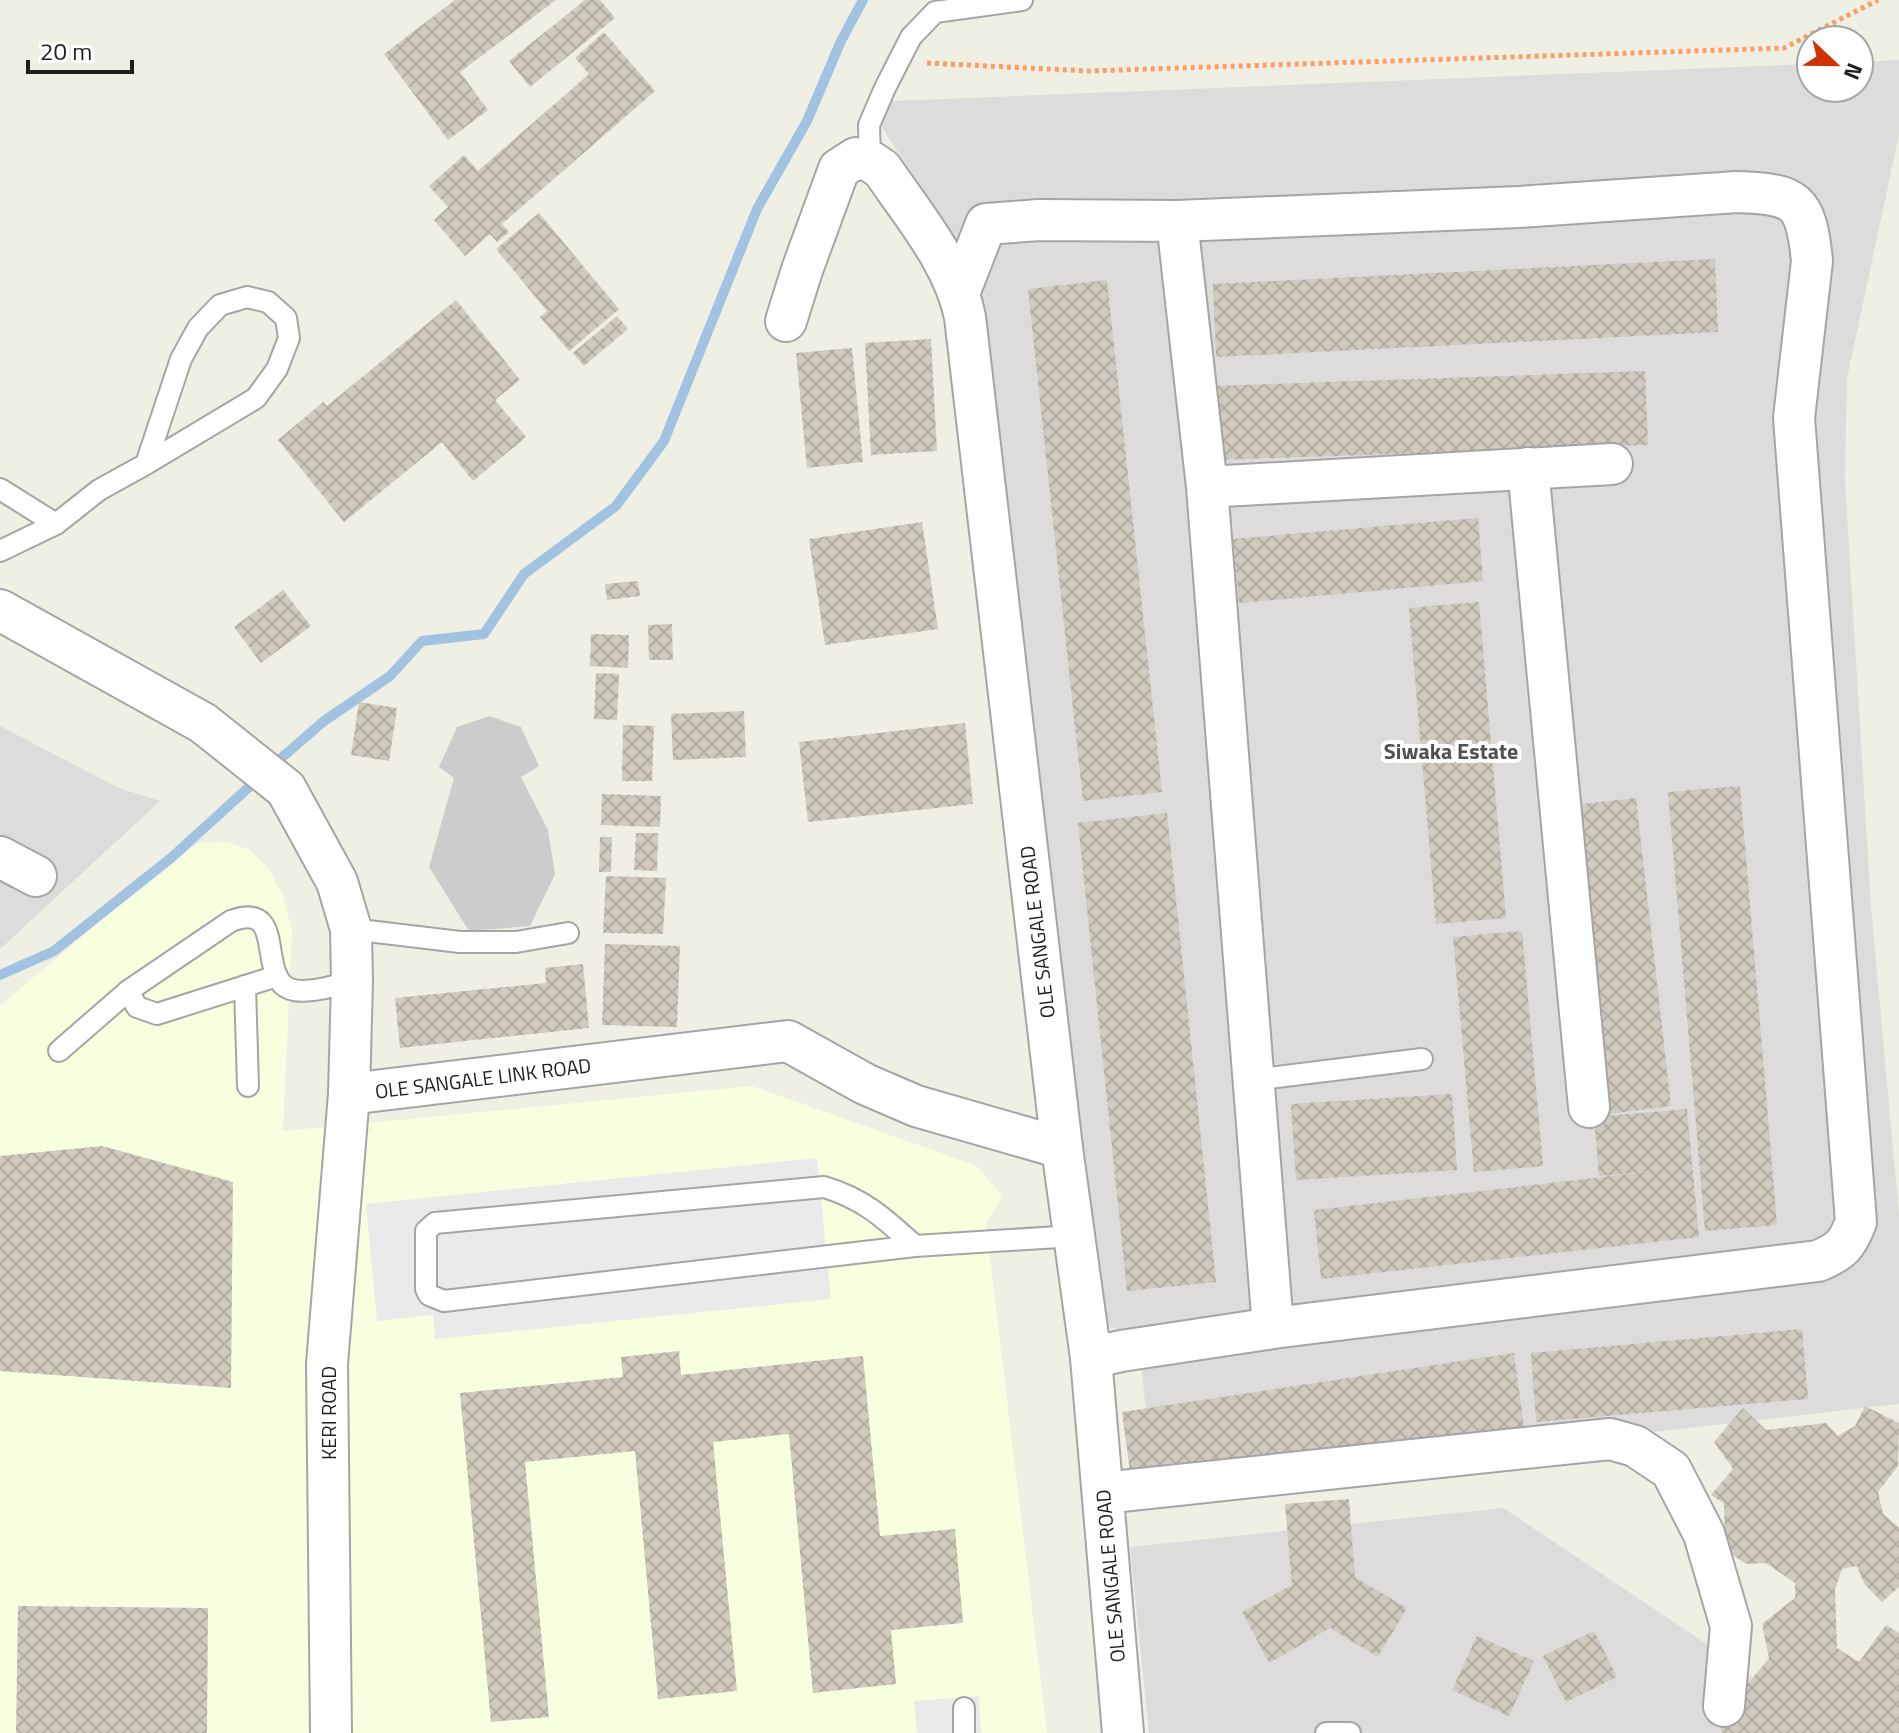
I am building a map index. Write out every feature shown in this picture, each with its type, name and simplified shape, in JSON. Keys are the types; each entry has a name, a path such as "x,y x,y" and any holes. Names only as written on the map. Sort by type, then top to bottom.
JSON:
{"street":[{"path":"786,321 839,169 856,158 870,161"},
{"name":"OLE SANGALE ROAD","path":"870,161 882,169 947,267 960,291 965,317 1062,1148 1091,1358 1123,1733"},
{"path":"960,291 986,224 1039,220 1177,221 1519,207 1737,192 1770,193 1785,196 1798,204 1810,237 1812,261 1794,418 1856,1222 1848,1242 1836,1254 1818,1261 1273,1328 1091,1358"},
{"path":"1177,221 1207,487 1273,1328"},
{"path":"1207,487 1612,464"},
{"path":"1528,468 1589,1107"},
{"name":"OLE SANGALE LINK ROAD","path":"0,610 203,723 286,789 337,882 351,929 349,1094 788,1041 865,1084 916,1106 1062,1148"},
{"path":"0,857 36,876"},
{"name":"KERI ROAD","path":"331,1733 327,1364 349,1094"},
{"path":"1103,1493 1610,1439 1635,1446 1671,1470 1704,1534 1731,1626 1724,1706"}],"lane":[{"path":"870,161 869,125 911,37 927,20 935,12 1022,0"},
{"path":"0,551 56,524 99,490 146,464 256,398 277,369 289,338 286,318 268,302 247,297 220,305 198,328 181,359 146,464"},
{"path":"0,489 56,524"},
{"path":"59,1051 128,991 243,916 257,919 266,928 277,976 284,986 294,990 352,982"},
{"path":"351,929 460,942 516,942 568,933"},
{"path":"128,991 137,1007 157,1014 277,976"},
{"path":"245,986 248,1086"},
{"path":"1253,1080 1422,1059"},
{"path":"915,1246 879,1213 852,1196 824,1187 435,1223 426,1231 424,1261 429,1295 444,1301 915,1246 1074,1236"},
{"path":"964,1708 964,1733"},
{"path":"1326,1733 1350,1733"}],"path":[{"path":"925,63 1089,71 1784,48 1878,0"}],"shaded area":[{"path":"1899,60 1899,135 1847,378 1845,481 1871,906 1899,1215 1899,1404 1154,1489 1138,1334 1094,1323 977,276 866,102 1795,65 1795,104 1875,104 1875,61"},
{"path":"489,716 521,727 539,766 521,777 548,830 555,874 530,926 469,931 429,867 454,778 439,767 457,727"},
{"path":"0,726 119,788 160,801 0,949"},
{"path":"227,842 248,849 268,868 283,895 292,930 283,1131 752,1086 977,1166 1002,1196 986,1225 1047,1733 0,1733 0,1006 155,875 198,843"},
{"path":"817,1158 831,1299 435,1339 433,1315 377,1321 366,1204"},
{"path":"1503,1508 1744,1669 1800,1733 1149,1733 1130,1547"},
{"path":"979,1696 981,1733 917,1733 914,1701"}],"building":[{"path":"455,0 556,0 460,72 488,110 448,140 384,54"},
{"path":"585,0 600,0 615,18 530,87 509,61"},
{"path":"604,32 655,91 502,224 509,232 497,242 490,234 465,256 434,220 448,207 429,186 464,155 478,171 589,74 575,58"},
{"path":"539,213 619,309 569,351 540,317 547,311 496,249"},
{"path":"1715,259 1718,332 1216,357 1213,284"},
{"path":"1107,280 1162,792 1083,801 1028,289"},
{"path":"456,300 520,380 495,400 526,437 473,481 442,442 344,522 278,440 323,402 327,406"},
{"path":"617,316 628,329 584,366 573,353"},
{"path":"931,339 937,451 871,455 865,343"},
{"path":"852,348 863,462 807,468 796,353"},
{"path":"1645,371 1648,445 1217,460 1215,386"},
{"path":"1478,518 1483,581 1239,603 1233,539"},
{"path":"922,522 938,629 825,645 809,539"},
{"path":"638,581 640,596 607,600 605,584"},
{"path":"283,590 311,626 261,663 234,627"},
{"path":"1479,602 1506,918 1436,924 1409,608"},
{"path":"672,624 673,660 649,660 648,625"},
{"path":"591,634 629,635 628,668 590,666"},
{"path":"596,673 619,674 617,720 594,719"},
{"path":"359,702 397,708 389,761 351,755"},
{"path":"744,711 746,757 673,760 671,714"},
{"path":"965,723 973,804 808,822 799,742"},
{"path":"623,725 654,726 652,781 622,781"},
{"path":"1740,786 1777,1225 1705,1231 1668,792"},
{"path":"602,794 661,796 660,827 601,825"},
{"path":"1636,798 1671,1106 1608,1114 1573,805"},
{"path":"1167,813 1216,1282 1127,1291 1078,823"},
{"path":"636,833 658,833 657,871 634,870"},
{"path":"600,837 612,837 611,872 599,872"},
{"path":"606,876 666,878 663,934 603,933"},
{"path":"1522,931 1543,1166 1474,1172 1453,937"},
{"path":"605,944 680,946 677,1027 602,1025"},
{"path":"583,964 589,1028 400,1048 395,998 546,983 545,968"},
{"path":"1452,1094 1457,1170 1296,1180 1291,1104"},
{"path":"1687,1109 1699,1237 1321,1279 1314,1210 1648,1172 1599,1176 1594,1117"},
{"path":"102,1146 233,1182 231,1388 0,1371 0,1156"},
{"path":"1802,1329 1808,1399 1536,1422 1531,1353"},
{"path":"679,1351 681,1375 863,1356 880,1536 955,1529 963,1623 891,1630 896,1684 813,1693 789,1434 713,1442 737,1691 658,1699 635,1451 525,1462 549,1717 491,1722 460,1393 623,1377 621,1357"},
{"path":"1514,1353 1524,1427 1132,1486 1122,1412"},
{"path":"1865,1406 1899,1423 1898,1466 1878,1492 1883,1514 1899,1528 1899,1587 1882,1602 1865,1585 1857,1566 1842,1569 1835,1589 1837,1648 1859,1662 1886,1625 1899,1633 1899,1733 1723,1733 1721,1728 1746,1709 1743,1690 1769,1658 1762,1624 1795,1598 1795,1583 1766,1563 1746,1564 1718,1545 1725,1538 1724,1503 1711,1495 1733,1469 1714,1442 1743,1408 1766,1430 1826,1423 1838,1436 1855,1426"},
{"path":"1349,1499 1355,1577 1407,1608 1378,1657 1330,1628 1269,1663 1242,1612 1292,1585 1285,1504"},
{"path":"18,1606 208,1608 207,1733 16,1733"},
{"path":"1594,1631 1617,1677 1566,1702 1543,1656"},
{"path":"1477,1636 1534,1661 1509,1716 1452,1690"}],"waterway":[{"path":"272,766 324,721 390,676 422,641 484,634 524,574 616,506 664,441 757,209 807,121 841,41 863,0"},
{"path":"0,975 54,951 171,858 260,777"}],"district":[{"name":"Siwaka Estate","path":"1451,751"}]}
